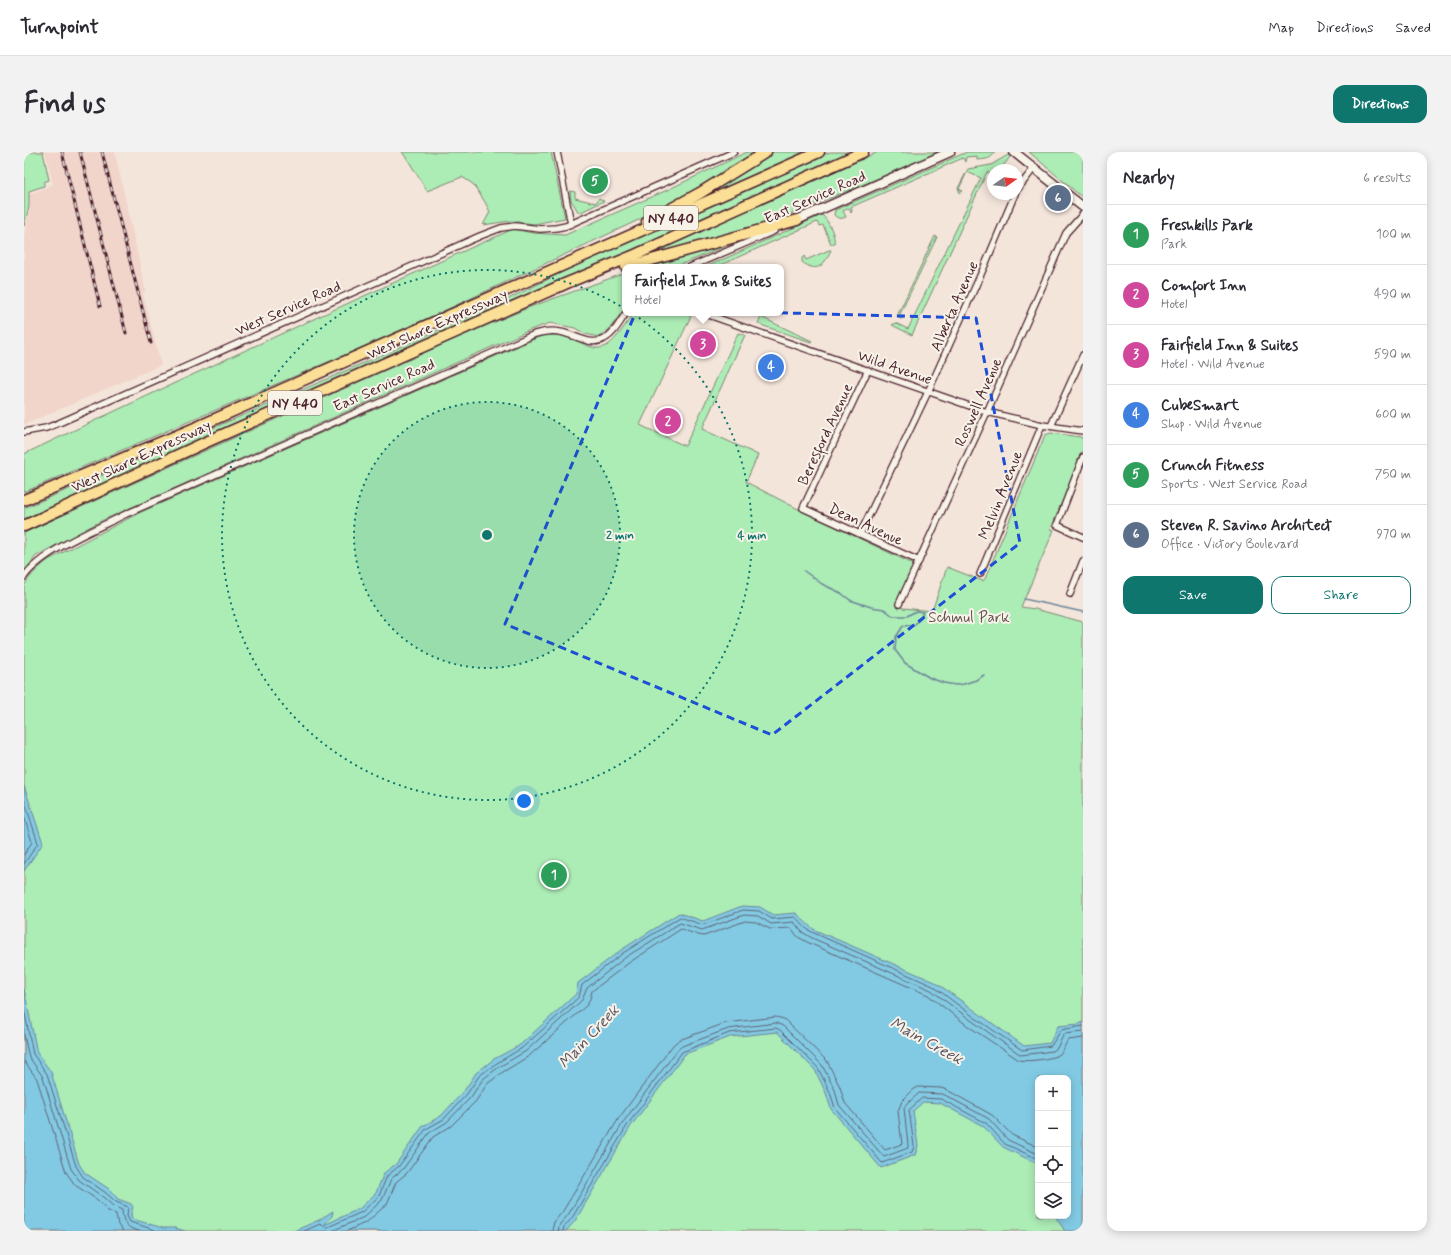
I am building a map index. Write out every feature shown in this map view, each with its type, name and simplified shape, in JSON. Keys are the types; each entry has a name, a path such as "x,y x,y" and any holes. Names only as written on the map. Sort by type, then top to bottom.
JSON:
{"highway":[{"path":"522,284 700,193 766,152"},
{"name":"West Shore Expressway","path":"24,500 197,427 819,152"},
{"name":"West Shore Expressway","path":"24,526 212,440 863,152"},
{"path":"636,264 797,220"},
{"path":"568,282 590,278 622,268"}],"main road":[{"name":"East Service Road","path":"797,220 950,152"},
{"path":"1014,152 1083,207"}],"street":[{"path":"557,152 569,225"},
{"name":"West Service Road","path":"24,432 46,428 59,423 480,236 501,228 515,226 540,229 569,225 734,152"},
{"path":"1023,182 1034,168"},
{"name":"Alberta Avenue","path":"860,534 928,392 985,265 1012,200"},
{"name":"Roswell Avenue","path":"899,604 987,412 1066,233 1083,214"},
{"name":"East Service Road","path":"697,264 797,220"},
{"name":"East Service Road","path":"24,576 46,556 126,514 535,334 546,331 559,331 588,341 598,342 605,339 612,333 624,316"},
{"name":"Wild Avenue","path":"712,316 987,412 1042,425 1083,431"},
{"path":"1051,426 1083,355"},
{"name":"Beresford Avenue","path":"804,508 868,370"},
{"name":"Melvin Avenue","path":"980,574 1042,425"},
{"path":"1083,457 1081,467 1057,525 1083,537"},
{"name":"Dean Avenue","path":"804,508 919,561"},
{"path":"1070,594 1083,561"}],"highlighted area":[{"path":"637,309 976,318 1020,543 772,735 505,624"}],"shaded area":[{"path":"45,152 115,152 146,292 143,293 161,365 24,425 24,236 30,207 30,194 53,184"}],"green space":[{"path":"24,152 43,152 49,180 44,182 44,186 29,191 29,207 24,226"},
{"path":"402,152 551,152 565,218 534,224 510,221 483,225 490,212 473,184 462,177 427,191"},
{"path":"747,152 760,152 686,196 645,217 448,309 349,353 24,492 24,454 85,425 513,229 533,233 565,235 665,191"},
{"path":"772,152 804,152 713,193 712,190"},
{"path":"830,152 854,152 24,519 24,508 272,403 500,303 595,256"},
{"path":"878,152 939,152 768,223 653,255 653,253"},
{"path":"967,152 995,152 990,158 985,159 977,160 977,156 966,157 965,162 963,158 851,207 851,213 849,208 843,211 846,217 840,218 834,215 835,210"},
{"path":"1029,152 1083,152 1083,198"},
{"path":"1008,155 1010,157 1005,164 993,164"},
{"path":"987,166 987,172 912,335 892,325 895,323 908,329 981,178 967,172 959,189 963,191 960,193 958,188 968,169"},
{"path":"570,191 575,192 575,198 596,203 599,198 604,201 579,213 571,200"},
{"path":"822,215 831,228 834,237 834,244 831,244 823,225 819,226 817,222 723,264 713,264"},
{"path":"935,236 937,237 900,314 904,318 900,319 898,314"},
{"path":"723,245 724,247 682,264 656,264"},
{"path":"831,250 826,260 820,266 812,267 802,262 802,258 804,256 806,260"},
{"path":"622,274 622,312 610,328 599,337 585,334 575,328 550,323 530,330 101,521 36,556 24,572 24,533 455,339 530,307"},
{"name":"Schmul Park","path":"632,316 691,316 640,425 685,446 738,333 745,335 702,429 758,455 746,482 800,510 913,564 913,570 897,605 903,608 932,611 947,567 983,581 1045,435 1051,433 1081,437 1083,440 1083,450 1051,529 1054,530 1021,607 1035,609 1083,622 1083,1231 24,1231 24,586 26,582 50,559 141,512 539,337 560,335 587,346 598,348 608,345 615,339"},
{"path":"761,317 812,341 811,342 758,324"}],"water":[{"path":"24,786 43,843 24,871"},
{"name":"Main Creek","path":"742,906 760,907 773,915 796,913 815,930 935,982 1024,1046 1050,1043 1058,1026 1079,1024 1083,1022 1083,1231 1065,1231 1057,1219 1071,1219 1071,1075 1035,1075 1035,1163 1003,1147 983,1126 940,1103 923,1102 913,1111 918,1146 915,1155 881,1168 831,1109 826,1093 815,1070 777,1032 730,1037 685,1054 631,1126 575,1221 566,1231 294,1231 319,1220 333,1211 332,1216 324,1225 359,1209 376,1193 384,1173 396,1164 423,1126 441,1116 464,1091 476,1073 494,1059 520,1045 576,994 578,983 621,950 679,913 703,921"},
{"path":"24,989 37,1053 51,1072 79,1164 85,1173 109,1189 118,1199 131,1204 133,1207 131,1215 132,1219 163,1228 175,1228 185,1231 24,1231"}],"waterway":[{"path":"804,571 822,584 841,593 850,600 871,607 884,609 893,616 907,616 916,611 923,612 920,619 914,625 903,626 896,637 895,650 905,663 930,678 956,685 976,680 984,675"},
{"path":"1024,599 1083,612"}],"railway":[{"path":"62,152 100,306"},
{"path":"80,152 126,333"},
{"path":"102,152 151,343"}],"place":[{"name":"Crunch Fitness","path":"595,181"},
{"name":"Steven R. Savino Architect","path":"1058,198"},
{"name":"Fairfield Inn & Suites","path":"703,344"},
{"name":"CubeSmart","path":"771,367"},
{"name":"Comfort Inn","path":"668,421"},
{"name":"Freshkills Park","path":"554,875"}]}
